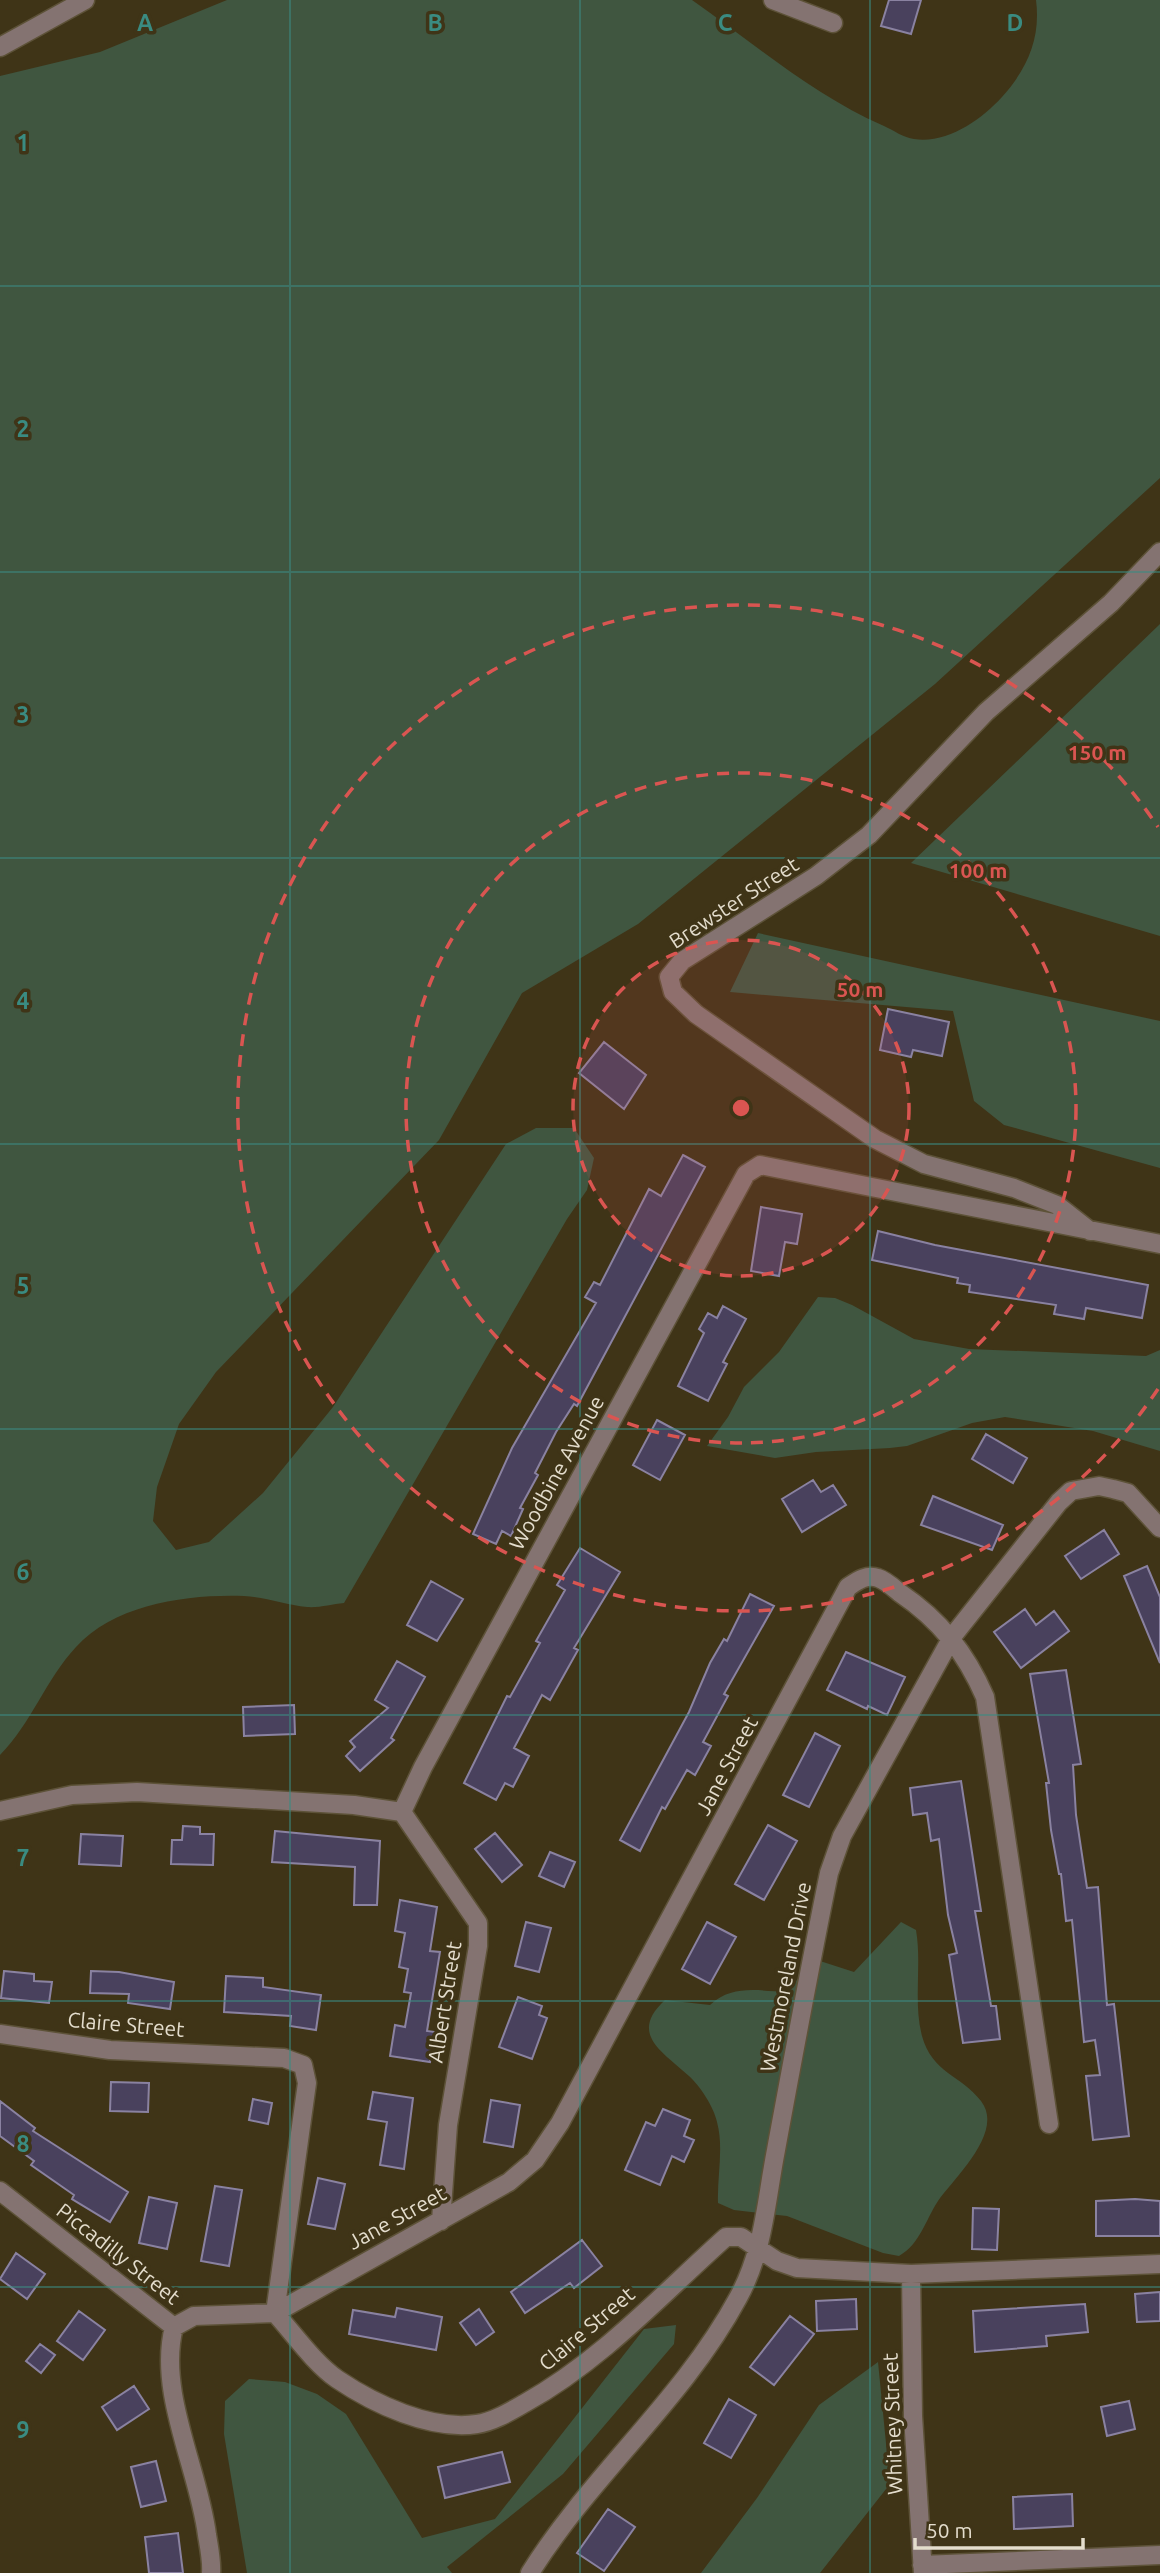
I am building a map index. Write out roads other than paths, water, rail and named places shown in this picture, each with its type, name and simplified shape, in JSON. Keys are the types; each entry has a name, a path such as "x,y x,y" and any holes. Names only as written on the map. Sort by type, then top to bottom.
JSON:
{"street":[{"path":"0,47 85,0"},
{"path":"773,0 833,23"},
{"name":"Brewster Street","path":"1090,1231 1057,1205 1014,1188 924,1164 875,1139 695,1014 673,992 669,977 682,961 816,876 869,835 986,712 1111,603 1160,552"},
{"name":"Woodbine Avenue","path":"402,1812 423,1767 746,1174 760,1165 1160,1244"},
{"name":"Westmoreland Drive","path":"530,2573 587,2493 697,2363 738,2298 760,2250 767,2195 829,1873 842,1836 952,1637 1044,1519 1071,1491 1100,1486 1128,1493 1160,1528"},
{"name":"Jane Street","path":"174,2327 194,2316 275,2313 509,2182 535,2160 560,2123 848,1587 863,1577 878,1578 913,1601 952,1637 972,1667 985,1697 1049,2124"},
{"path":"0,1811 72,1795 137,1792 354,1805 402,1812"},
{"name":"Albert Street","path":"402,1812 478,1923 478,1946 443,2162 441,2221"},
{"name":"Claire Street","path":"0,2034 110,2050 284,2058 303,2065 307,2083 275,2313 335,2377 377,2401 432,2421 477,2424 505,2414 557,2385 596,2356 726,2237 741,2237 760,2250 797,2268 911,2274 1160,2264"},
{"name":"Piccadilly Street","path":"0,2191 174,2327 169,2347 171,2376 205,2518 211,2573"},
{"name":"Whitney Street","path":"911,2274 913,2416 923,2569"},
{"path":"923,2569 1160,2555"}]}
